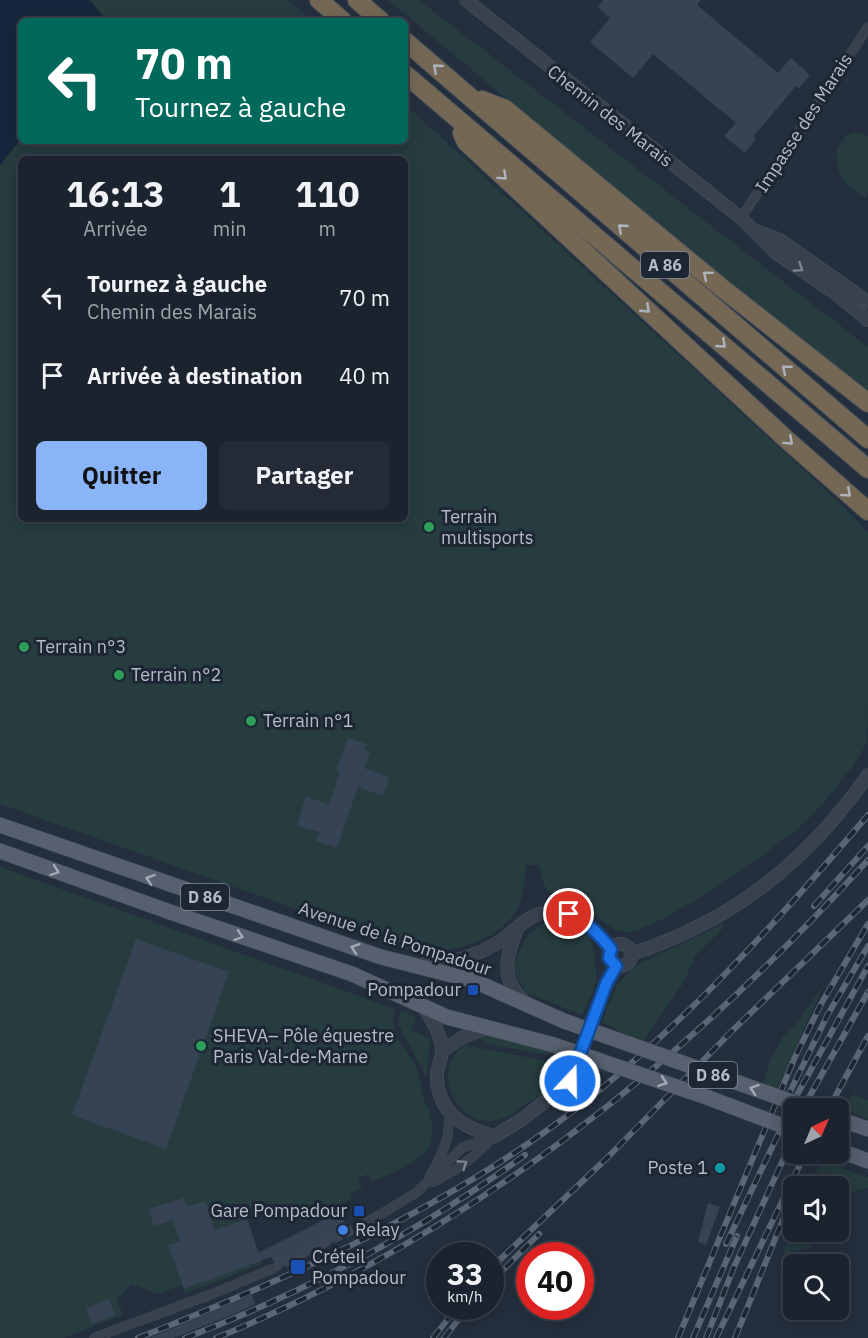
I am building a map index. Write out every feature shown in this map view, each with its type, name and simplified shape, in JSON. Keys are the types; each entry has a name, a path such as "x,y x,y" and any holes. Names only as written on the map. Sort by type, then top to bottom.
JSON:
{"highway":[{"path":"319,0 340,18"},
{"path":"357,0 378,18"},
{"name":"A 86","path":"408,44 865,437"},
{"name":"A 86","path":"408,77 868,469"},
{"path":"469,96 505,109 723,288 868,403"},
{"path":"453,116 466,142 868,512"}],"main road":[{"name":"Avenue de la Pompadour","path":"0,825 381,957 472,980 536,1011 783,1099"},
{"name":"D 86","path":"0,851 352,974 447,1017 554,1045 783,1126"},
{"path":"849,1154 868,1161"}],"street":[{"name":"Chemin des Marais","path":"466,0 741,218 776,253 835,293 868,320"},
{"name":"Impasse des Marais","path":"741,218 868,27"},
{"name":"Chemin des Marais","path":"755,231 780,240 868,302"},
{"path":"631,954 675,938 713,920 755,893 789,866 818,838 868,775"},
{"path":"411,964 439,964 455,961 483,951 538,915 558,912 569,914 589,925 611,949"},
{"path":"517,928 508,952 506,971 518,996 536,1011"},
{"path":"623,944 631,954 630,960 626,965 616,966 609,958 611,949 623,944"},
{"path":"366,1223 416,1193 462,1148 470,1143 495,1136 525,1118 570,1081 606,984 616,966"},
{"path":"424,1007 436,1029 442,1051 437,1073 438,1091 449,1114 450,1133 446,1149 425,1185"},
{"path":"442,1051 464,1037 486,1028"},
{"path":"449,1114 468,1127 495,1136"},
{"path":"425,1185 447,1175 479,1153 495,1136"},
{"path":"94,1338 272,1269"}],"green space":[{"name":"Terrain multisports","path":"0,0 288,0 309,18 18,18 18,144 408,144 408,107 846,509 868,533 867,742 847,773 811,817 743,869 689,904 641,928 626,932 614,929 586,908 552,893 544,883 539,865 526,865 520,903 513,916 503,926 479,941 465,946 423,954 0,804"},
{"path":"388,0 419,0 868,347 868,392 750,302"},
{"path":"855,132 868,136 868,193 865,198 846,183 838,169 838,147 847,136"},
{"name":"SHEVA– Pôle équestre Paris Val-de-Marne","path":"0,867 395,1009 393,1018 396,1035 418,1072 431,1122 432,1135 429,1147 412,1163 373,1182 368,1174 358,1179 362,1188 352,1192 350,1200 305,1222 264,1208 247,1218 263,1263 185,1294 182,1285 158,1294 132,1284 117,1299 123,1315 64,1338 0,1338"},
{"path":"549,922 568,924 582,930 594,950 596,980 582,1015 525,992 513,969 521,946 529,934"},
{"path":"723,924 724,927 695,956 684,982 642,1043 602,1022 618,983 630,972 629,969"},
{"path":"825,983 778,1088 763,1083 771,1058 784,1035 799,1020"},
{"path":"401,1011 416,1017 411,1030 431,1039 426,1077 398,1024"},
{"path":"489,1035 558,1053 609,1071 604,1075 591,1066 558,1054 541,1054 488,1044 478,1037"},
{"path":"465,1045 563,1063 547,1090 539,1096 495,1121 476,1119 456,1103 448,1079 449,1066 455,1055"},
{"path":"853,1094 868,1100 868,1119 849,1112 849,1101"},
{"path":"820,1164 834,1164 868,1178 868,1188 849,1194 849,1176 814,1176"},
{"path":"788,1242 806,1242 812,1247 783,1254"}],"water":[{"path":"0,0 90,0 104,18 18,18 18,143 0,165"}],"building":[{"path":"603,0 701,0 697,5 778,73 791,58 810,75 799,88 796,86 753,137 756,139 745,153 724,136 736,123 653,54 633,78 590,42 610,18 598,7"},
{"path":"348,738 366,744 364,750 370,752 364,768 389,777 383,796 358,787 337,848 316,841 319,832 297,826 306,796 329,805 340,772 336,770"},
{"path":"136,939 229,972 166,1149 72,1115"},
{"path":"184,1198 187,1207 205,1201 215,1230 247,1219 258,1253 339,1212 350,1233 287,1267 286,1265 279,1269 271,1257 184,1289 168,1245 180,1241 172,1220 154,1226 148,1209"},
{"path":"708,1203 720,1207 706,1245 698,1242"},
{"path":"252,1295 255,1304 232,1315 173,1338 149,1338"},
{"path":"109,1299 115,1315 92,1324 86,1308"}],"tunnel":[{"path":"272,1269 366,1223"}],"railway":[{"path":"138,1338 244,1295 350,1246 453,1191 549,1129 636,1059 718,982 795,900 868,815"},
{"path":"814,906 868,846"},
{"path":"216,1338 310,1296 400,1248 486,1194 569,1136 648,1073 724,1006 797,935 868,860"},
{"path":"504,1256 608,1157 732,1031 868,900"},
{"path":"678,1338 795,1057 821,1004 868,924"},
{"path":"787,1098 828,1014 868,946"},
{"path":"726,1244 797,1095 868,966"},
{"path":"809,1098 868,992"},
{"path":"834,1098 868,1036"},
{"path":"185,1338 274,1301 361,1258 445,1209 525,1155"},
{"path":"706,1338 734,1267 783,1160"},
{"path":"716,1338 800,1164"},
{"path":"735,1338 783,1219"},
{"path":"504,1269 539,1234"},
{"path":"693,1338 737,1236"},
{"path":"433,1338 447,1320"},
{"path":"444,1338 458,1320"}],"place":[{"name":"Terrain multisports","path":"429,527"},
{"name":"Terrain n°3","path":"24,647"},
{"name":"Terrain n°2","path":"119,675"},
{"name":"Terrain n°1","path":"251,721"},
{"name":"Pompadour","path":"473,990"},
{"name":"SHEVA– Pôle équestre Paris Val-de-Marne","path":"201,1046"},
{"name":"Poste 1","path":"720,1168"},
{"name":"Gare Pompadour","path":"359,1211"},
{"name":"Relay","path":"343,1230"},
{"name":"Créteil Pompadour","path":"298,1267"}],"route":[{"path":"569,914 589,925 608,944 611,949 609,958 616,966 606,984 570,1081"}]}
